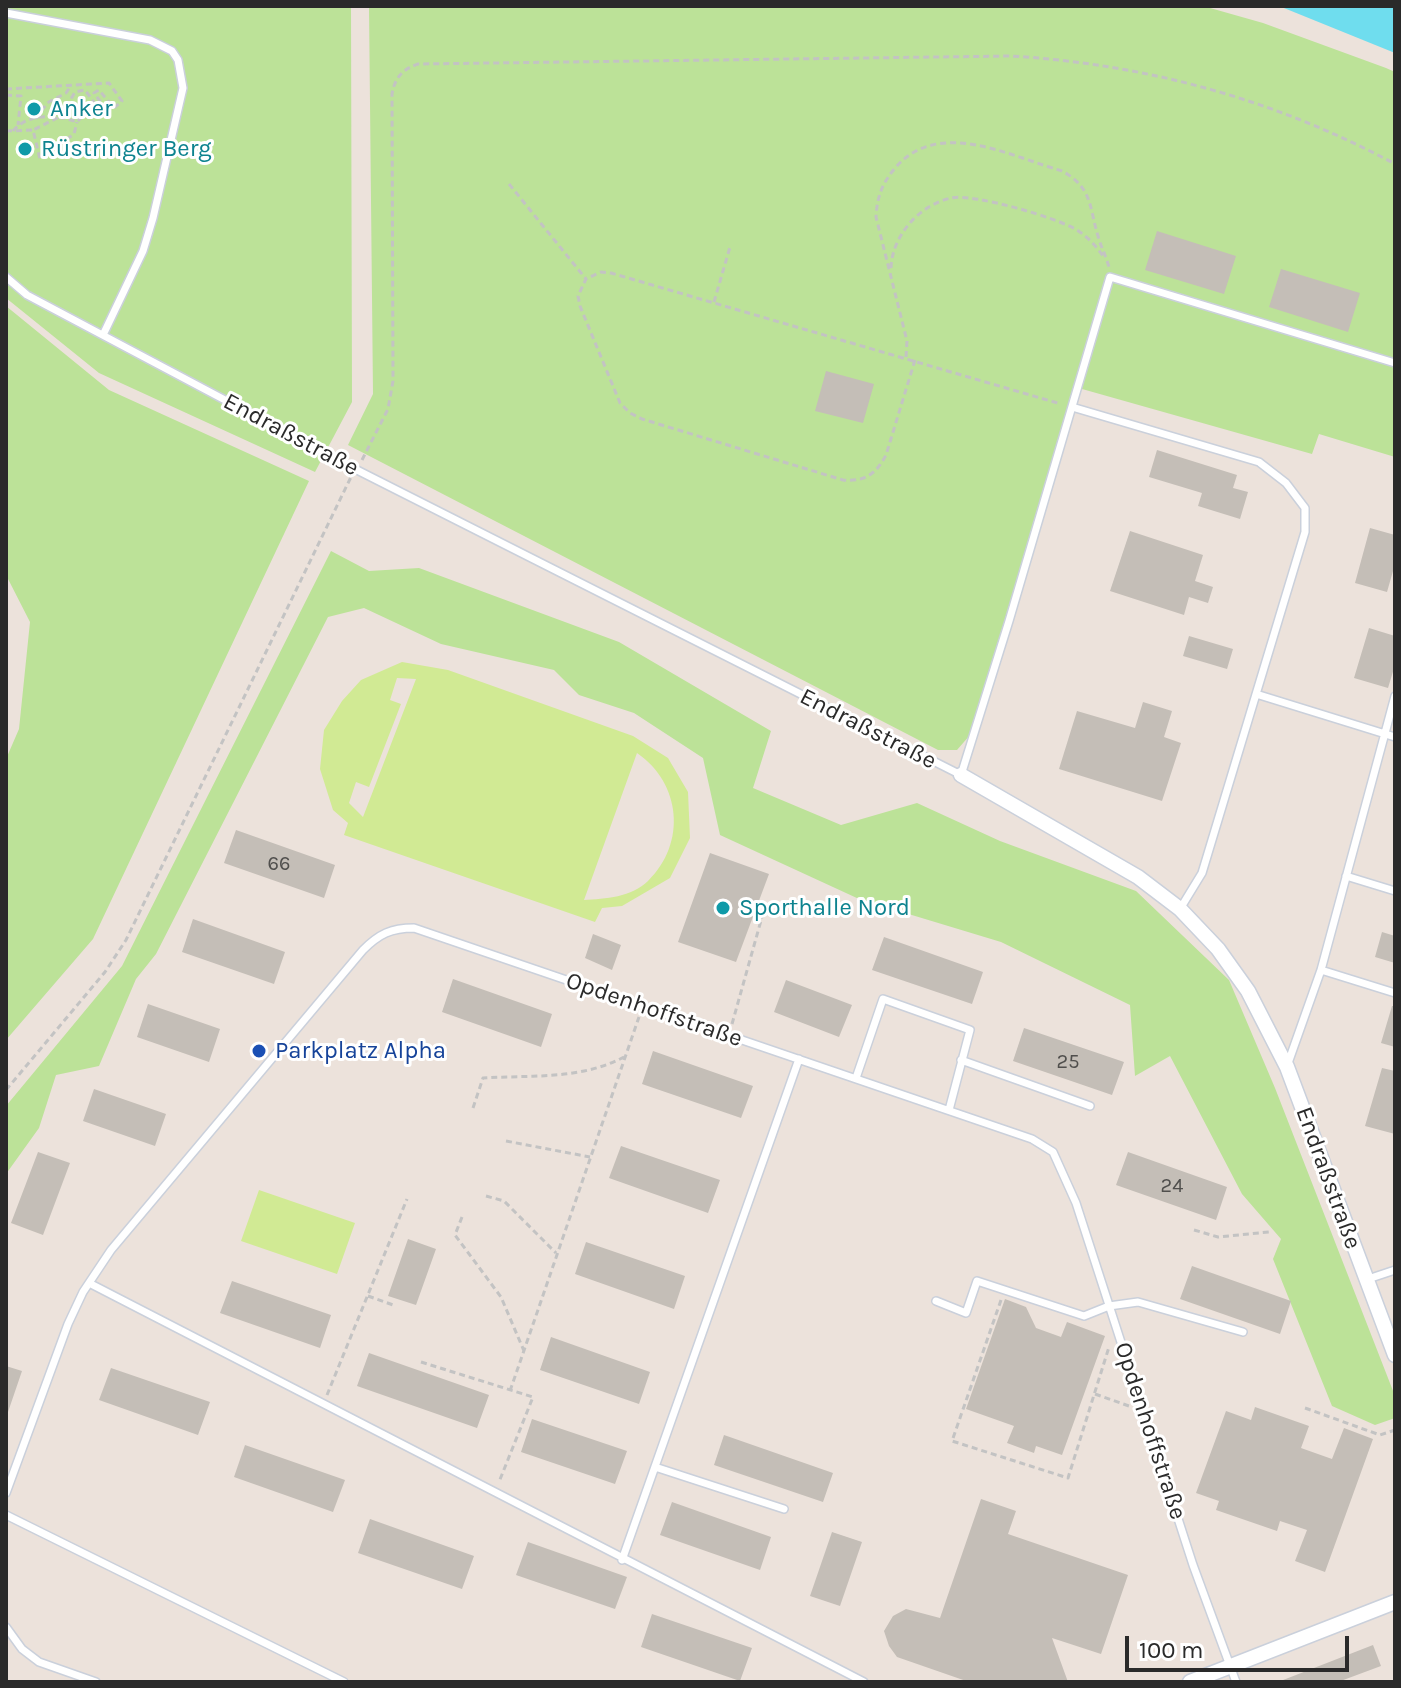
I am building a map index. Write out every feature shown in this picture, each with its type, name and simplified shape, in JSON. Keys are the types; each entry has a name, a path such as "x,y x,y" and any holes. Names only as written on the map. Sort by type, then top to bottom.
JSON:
{"street":[{"name":"Endraßstraße","path":"961,775 1138,877 1180,909 1218,949 1248,991 1287,1067 1395,1355"},
{"path":"1190,1682 1395,1602"}],"lane":[{"path":"6,13 150,40 172,51 178,60 183,88 153,218 143,251 103,335"},
{"name":"Endraßstraße","path":"6,277 27,295 355,469 961,775"},
{"path":"961,775 1110,277 1395,363"},
{"path":"1072,407 1259,462 1286,483 1305,508 1305,532 1202,873 1180,909"},
{"path":"1256,694 1395,737"},
{"path":"1287,1067 1321,970 1395,696"},
{"path":"1346,876 1395,891"},
{"name":"Opdenhoffstraße","path":"6,1493 68,1324 89,1283 111,1250 363,950 377,936 393,928 414,928 1032,1139 1053,1152 1076,1203 1140,1403 1236,1682"},
{"path":"1321,970 1395,993"},
{"path":"856,1078 883,999 970,1030 949,1110"},
{"path":"622,1560 799,1059"},
{"path":"961,1060 1090,1106"},
{"path":"1366,1279 1394,1267"},
{"path":"936,1301 966,1313 977,1281 1084,1316 1109,1306 1138,1302 1243,1332"},
{"path":"89,1283 864,1682"},
{"path":"655,1467 784,1509"},
{"path":"6,1515 344,1682"},
{"path":"6,1627 22,1649 39,1662 96,1682"}],"path":[{"path":"6,1090 105,972 126,940 355,469 377,433 392,390 392,94 402,72 418,64 1011,56 1056,59 1133,71 1230,94 1331,132 1395,164"},
{"path":"6,89 109,83 122,101 114,108 99,90 94,93 103,105 98,108 85,90 75,92 61,116 33,130 6,131"},
{"path":"36,119 47,103 66,93 71,85"},
{"path":"6,95 21,96 18,125"},
{"path":"33,130 40,159 74,134 77,122 95,103"},
{"path":"13,131 18,125 49,115 77,122"},
{"path":"906,357 907,341 876,217 877,198 887,177 903,159 922,147 942,142 964,142 1062,171 1074,178 1089,199 1110,277"},
{"path":"509,184 586,279"},
{"path":"891,276 893,252 907,226 931,206 952,198 972,197 1063,222 1089,239 1108,263"},
{"path":"714,302 730,247"},
{"path":"915,360 886,455 879,468 869,477 856,481 843,480 630,413 620,403 578,296 586,279 601,272 611,273 906,357 1072,407"},
{"path":"728,1036 762,917 753,915"},
{"path":"510,1391 642,1006"},
{"path":"473,1108 483,1078 585,1072 625,1056"},
{"path":"506,1141 590,1157"},
{"path":"486,1196 504,1201 557,1254"},
{"path":"323,1405 407,1199"},
{"path":"462,1217 455,1235 501,1297 524,1351"},
{"path":"1194,1230 1218,1237 1269,1232"},
{"path":"1005,1290 952,1441 1068,1478 1109,1347"},
{"path":"368,1296 396,1306"},
{"path":"421,1362 533,1397 494,1492"},
{"path":"1095,1394 1131,1406 1140,1403"},
{"path":"1305,1408 1380,1435 1395,1430"}],"green space":[{"path":"6,6 351,8 352,402 315,472 99,373 6,298"},
{"path":"369,6 1203,6 1263,23 1386,68 1395,72 1395,457 1319,434 1312,454 1075,387 970,735 957,750 938,750 348,445 373,394"},
{"path":"6,306 109,390 309,481 93,939 6,1040 6,759 19,729 30,622 6,575"},
{"path":"331,551 369,571 419,568 619,642 771,731 753,788 841,825 917,803 1000,841 1136,891 1229,980 1275,1088 1395,1396 1395,1418 1375,1425 1332,1406 1273,1259 1281,1239 1242,1194 1170,1056 1135,1076 1130,1005 1001,942 859,899 720,835 703,758 634,713 579,695 554,670 441,644 364,608 328,617 156,954 136,979 99,1066 56,1075 39,1128 6,1174 6,1106 122,966"},
{"path":"402,662 448,670 633,736 668,758 688,792 690,838 670,878 622,906 602,908 595,922 344,835 348,823 333,810 320,769 324,730 342,701 361,680","holes":["397,678 416,679 363,817 349,803 356,782 369,787 401,704 390,700","637,753 663,780 670,797 674,814 669,849 661,866 634,891 584,900"]},
{"path":"259,1190 355,1223 337,1274 241,1241"}],"water":[{"path":"1279,6 1395,6 1395,53"}],"building":[{"path":"1157,231 1236,256 1224,294 1145,270"},
{"path":"1281,269 1360,293 1348,332 1269,307"},
{"path":"826,371 874,384 863,423 815,411"},
{"path":"1157,450 1237,475 1233,488 1248,492 1240,519 1198,506 1202,493 1149,477"},
{"path":"1370,528 1395,535 1395,564 1387,592 1355,583"},
{"path":"1130,531 1203,555 1195,581 1213,587 1208,603 1189,597 1184,615 1110,591"},
{"path":"1369,628 1395,636 1395,665 1388,688 1354,678"},
{"path":"1189,636 1233,649 1227,669 1183,656"},
{"path":"1143,702 1172,711 1164,737 1181,743 1162,801 1059,769 1077,711 1135,728"},
{"path":"236,830 335,865 324,898 224,863"},
{"name":"Sporthalle Nord","path":"710,853 769,874 736,962 678,942"},
{"path":"193,919 285,952 274,984 182,952"},
{"path":"1382,932 1395,936 1395,963 1375,957"},
{"path":"593,934 621,945 612,970 585,958"},
{"path":"884,937 983,972 972,1004 872,970"},
{"path":"453,979 552,1014 541,1047 442,1012"},
{"path":"786,980 852,1005 839,1037 774,1012"},
{"path":"148,1004 220,1029 209,1062 137,1037"},
{"path":"1392,1006 1395,1006 1395,1047 1381,1043"},
{"path":"1024,1028 1124,1062 1112,1095 1013,1061"},
{"path":"653,1051 753,1086 741,1118 642,1084"},
{"path":"1382,1068 1395,1071 1395,1134 1365,1126"},
{"path":"94,1089 166,1114 155,1146 83,1121"},
{"path":"621,1146 720,1180 708,1213 609,1178"},
{"path":"38,1152 70,1163 43,1235 11,1223"},
{"path":"1128,1152 1227,1187 1216,1220 1116,1185"},
{"path":"408,1239 436,1249 416,1305 388,1296"},
{"path":"586,1242 685,1276 674,1309 575,1274"},
{"path":"1192,1266 1291,1301 1280,1334 1180,1299"},
{"path":"232,1281 331,1315 320,1348 220,1313"},
{"path":"1005,1299 1026,1307 1036,1328 1061,1337 1067,1322 1105,1336 1062,1455 1036,1446 1034,1453 1007,1443 1014,1426 966,1409"},
{"path":"551,1337 650,1372 639,1404 540,1370"},
{"path":"369,1353 489,1395 477,1428 357,1386"},
{"path":"6,1366 22,1371 8,1412 6,1412"},
{"path":"111,1368 210,1402 198,1435 99,1400"},
{"path":"1255,1407 1309,1426 1301,1448 1332,1459 1344,1428 1373,1439 1325,1572 1295,1561 1307,1530 1280,1521 1277,1531 1216,1510 1219,1501 1196,1493 1226,1411 1251,1420"},
{"path":"532,1419 627,1451 615,1484 521,1452"},
{"path":"724,1435 833,1473 823,1502 714,1465"},
{"path":"245,1445 345,1480 333,1512 234,1477"},
{"path":"981,1499 1016,1511 1008,1534 1128,1575 1101,1654 1052,1638 1068,1682 969,1682 897,1657 889,1646 884,1631 893,1616 906,1609 940,1618"},
{"path":"672,1502 771,1537 760,1570 660,1535"},
{"path":"370,1519 474,1556 462,1589 358,1553"},
{"path":"832,1532 862,1542 840,1606 810,1596"},
{"path":"528,1542 627,1577 615,1609 516,1575"},
{"path":"652,1614 752,1648 740,1681 641,1647"},
{"path":"1373,1645 1381,1666 1338,1682 1278,1682"}],"place":[{"name":"Anker","path":"34,109"},
{"name":"Rüstringer Berg","path":"25,149"},
{"name":"Sporthalle Nord","path":"723,908"},
{"name":"Parkplatz Alpha","path":"259,1051"}]}
